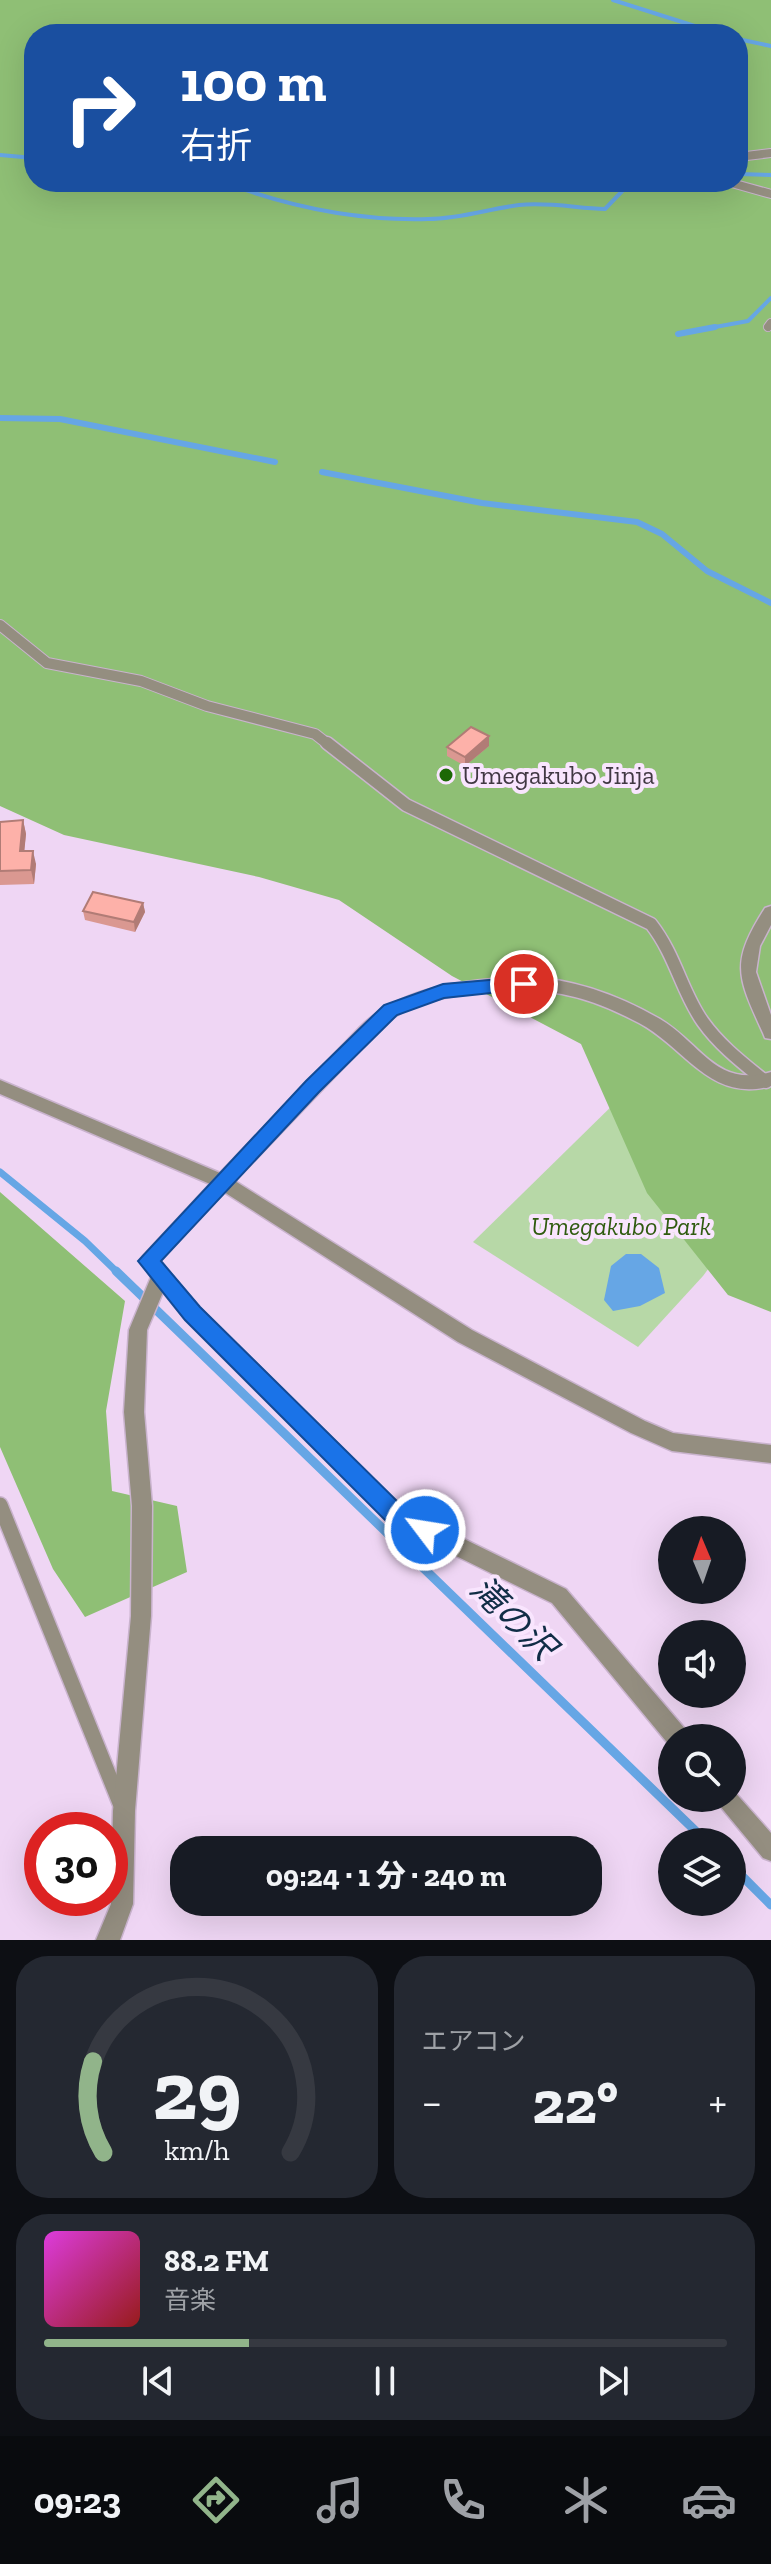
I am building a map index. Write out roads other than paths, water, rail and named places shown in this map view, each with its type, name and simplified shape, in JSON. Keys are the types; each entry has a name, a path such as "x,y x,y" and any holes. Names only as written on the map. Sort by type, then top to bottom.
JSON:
{"street":[{"path":"771,912 747,951 749,985 771,1033"},
{"path":"666,1724 559,1596 398,1517 158,1281 149,1261 390,1010 443,991 524,984 560,985 604,1001 664,1030 707,1070 737,1082 769,1080"},
{"path":"0,1087 223,1182 465,1336 638,1427 672,1442 771,1454"},
{"path":"108,1940 122,1904 124,1811 141,1616 142,1506 134,1412 138,1330 158,1281"},
{"path":"740,1812 771,1850"}],"lane":[{"path":"748,156 771,153"},
{"path":"748,188 771,194"},
{"path":"0,625 47,663 141,681 207,706 315,734 406,805 651,924 668,946 702,1021 729,1051 769,1080"},
{"path":"0,1505 124,1811"}],"water":[{"path":"626,1254 641,1254 659,1268 665,1293 640,1306 613,1311 604,1300 611,1266"}],"waterway":[{"path":"613,0 689,24"},
{"path":"748,41 771,46"},
{"path":"0,155 24,157"},
{"path":"748,174 771,175"},
{"path":"252,192 324,211 402,219 451,217 530,204 605,209 621,192"},
{"path":"715,327 748,321 771,298"},
{"path":"678,334 715,327"},
{"path":"704,329 715,327"},
{"path":"0,418 60,419 275,462"},
{"path":"322,472 482,503 637,522 662,534 707,571 771,603"},
{"name":"滝の沢","path":"0,1172 85,1241 118,1273"},
{"name":"滝の沢","path":"116,1271 693,1828"},
{"name":"滝の沢","path":"746,1880 771,1905"}],"place":[{"name":"Umegakubo Jinja","path":"446,775"}],"park label":[{"name":"Umegakubo Park","path":"621,1226"}]}
